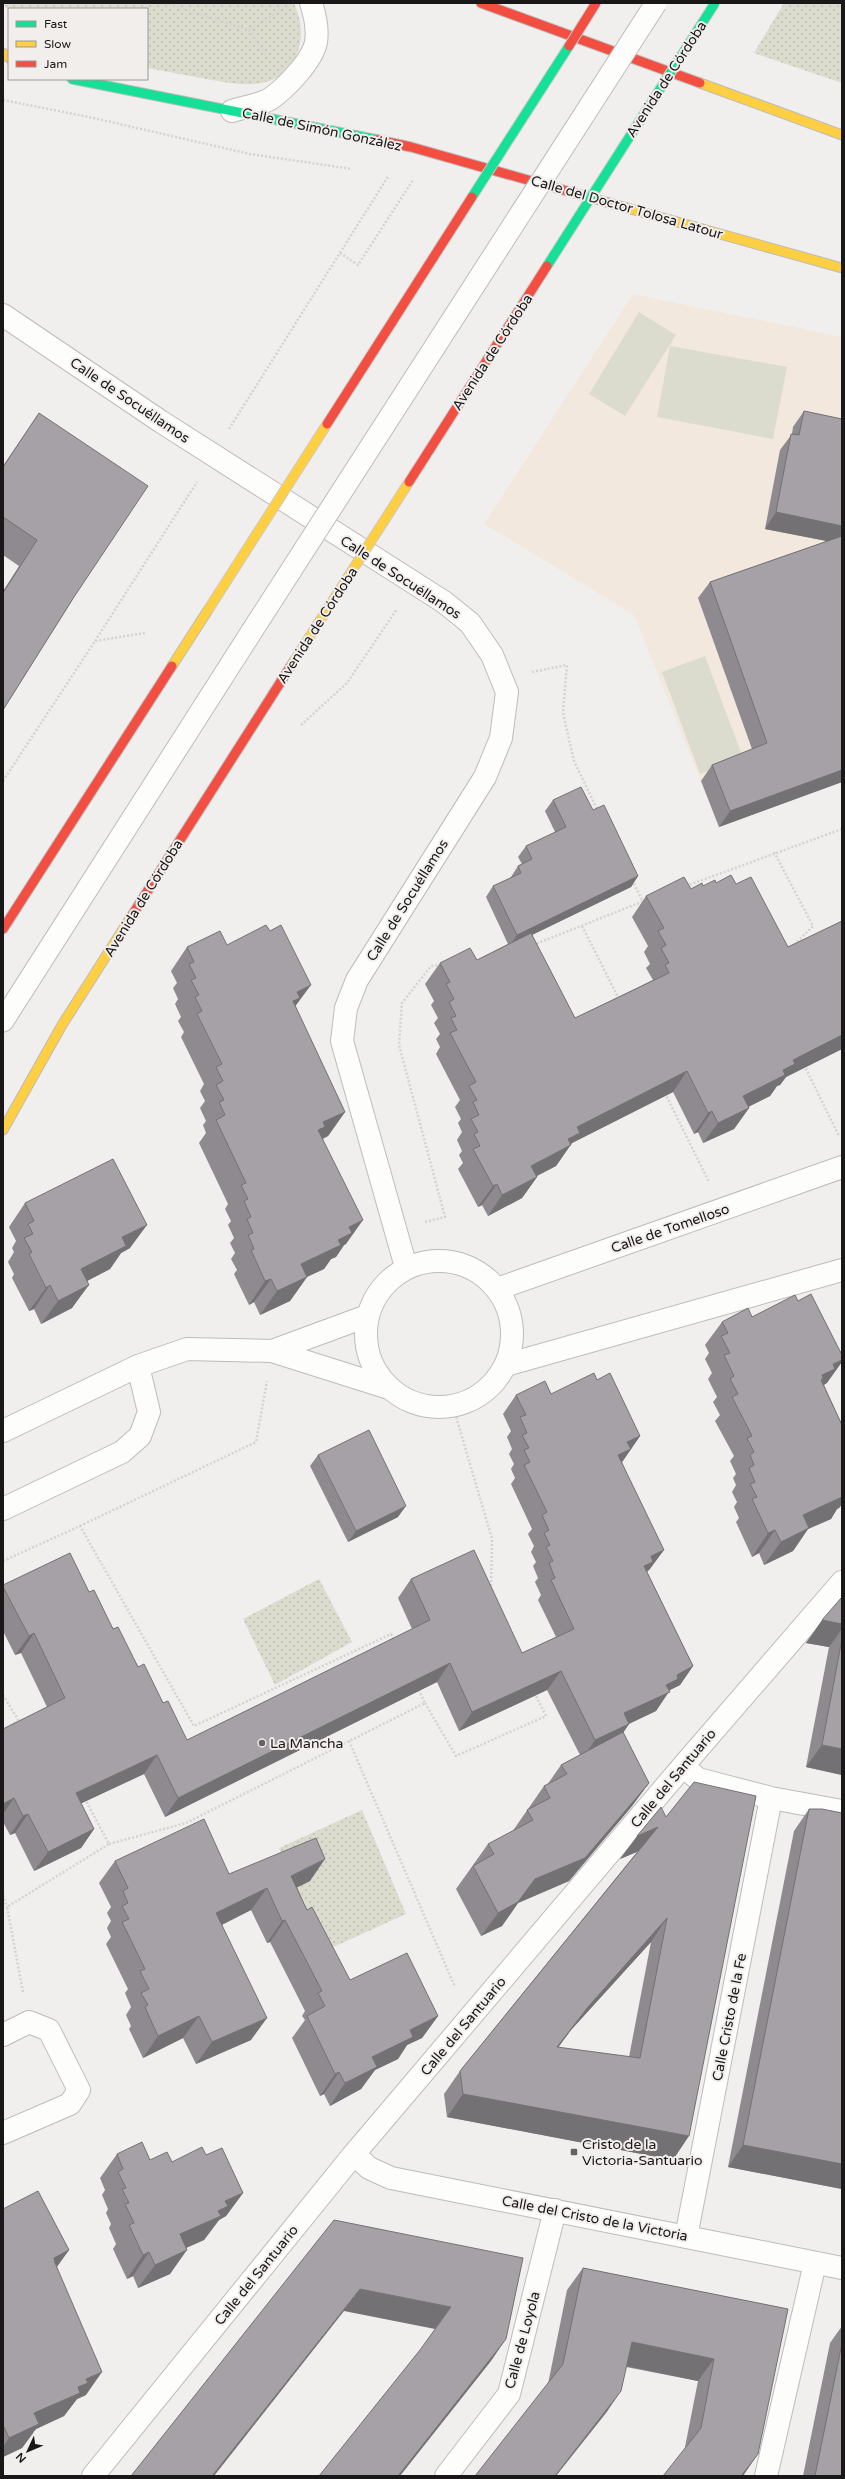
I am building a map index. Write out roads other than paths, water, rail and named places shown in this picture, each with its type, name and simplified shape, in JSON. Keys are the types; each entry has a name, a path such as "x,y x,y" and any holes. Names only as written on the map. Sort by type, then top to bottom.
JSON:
{"main road":[{"path":"481,3 842,135"},
{"path":"3,929 596,3"},
{"name":"Avenida de Córdoba","path":"3,1130 62,1026 715,3"},
{"name":"Calle de Simón González","path":"77,80 411,147"},
{"name":"Calle del Doctor Tolosa Latour","path":"411,147 842,268"}],"street":[{"name":"Calle de Simón González","path":"232,110 269,100 291,83 316,44 314,14 311,3"},
{"name":"Calle de Socuéllamos","path":"3,315 160,421 444,602 470,623 492,655 507,692 501,738 485,777 357,980 346,1008 342,1041 406,1267"},
{"name":"Calle de Tomelloso","path":"497,1289 842,1167"},
{"path":"430,1260 455,1262 478,1272 497,1289 507,1306 513,1326 512,1346 506,1365 491,1386 476,1397 445,1407 425,1407 406,1400 389,1388 376,1373 368,1355 365,1335 367,1316 375,1296 389,1279 406,1267 430,1260"},
{"path":"506,1365 842,1270"},
{"path":"272,1351 367,1316"},
{"path":"3,1431 138,1366 187,1349 272,1351 389,1388"},
{"path":"3,1509 122,1452 140,1436 149,1412 138,1366"},
{"name":"Calle del Santuario","path":"93,2476 354,2154 683,1766 842,1582"},
{"path":"683,1766 698,1779 771,1798 842,1811"},
{"name":"Calle Cristo de la Fe","path":"686,2237 771,1798"},
{"path":"3,2035 29,2022 49,2030 79,2090 70,2104 3,2133"},
{"name":"Calle del Cristo de la Victoria","path":"354,2154 369,2168 390,2178 842,2268"},
{"name":"Calle de Loyola","path":"446,2476 509,2394 555,2210"},
{"path":"766,2476 814,2263"}],"lane":[{"path":"3,1021 656,3"}],"place":[{"name":"La Mancha","path":"262,1743"},
{"name":"Cristo de la Victoria-Santuario","path":"574,2152"}]}
